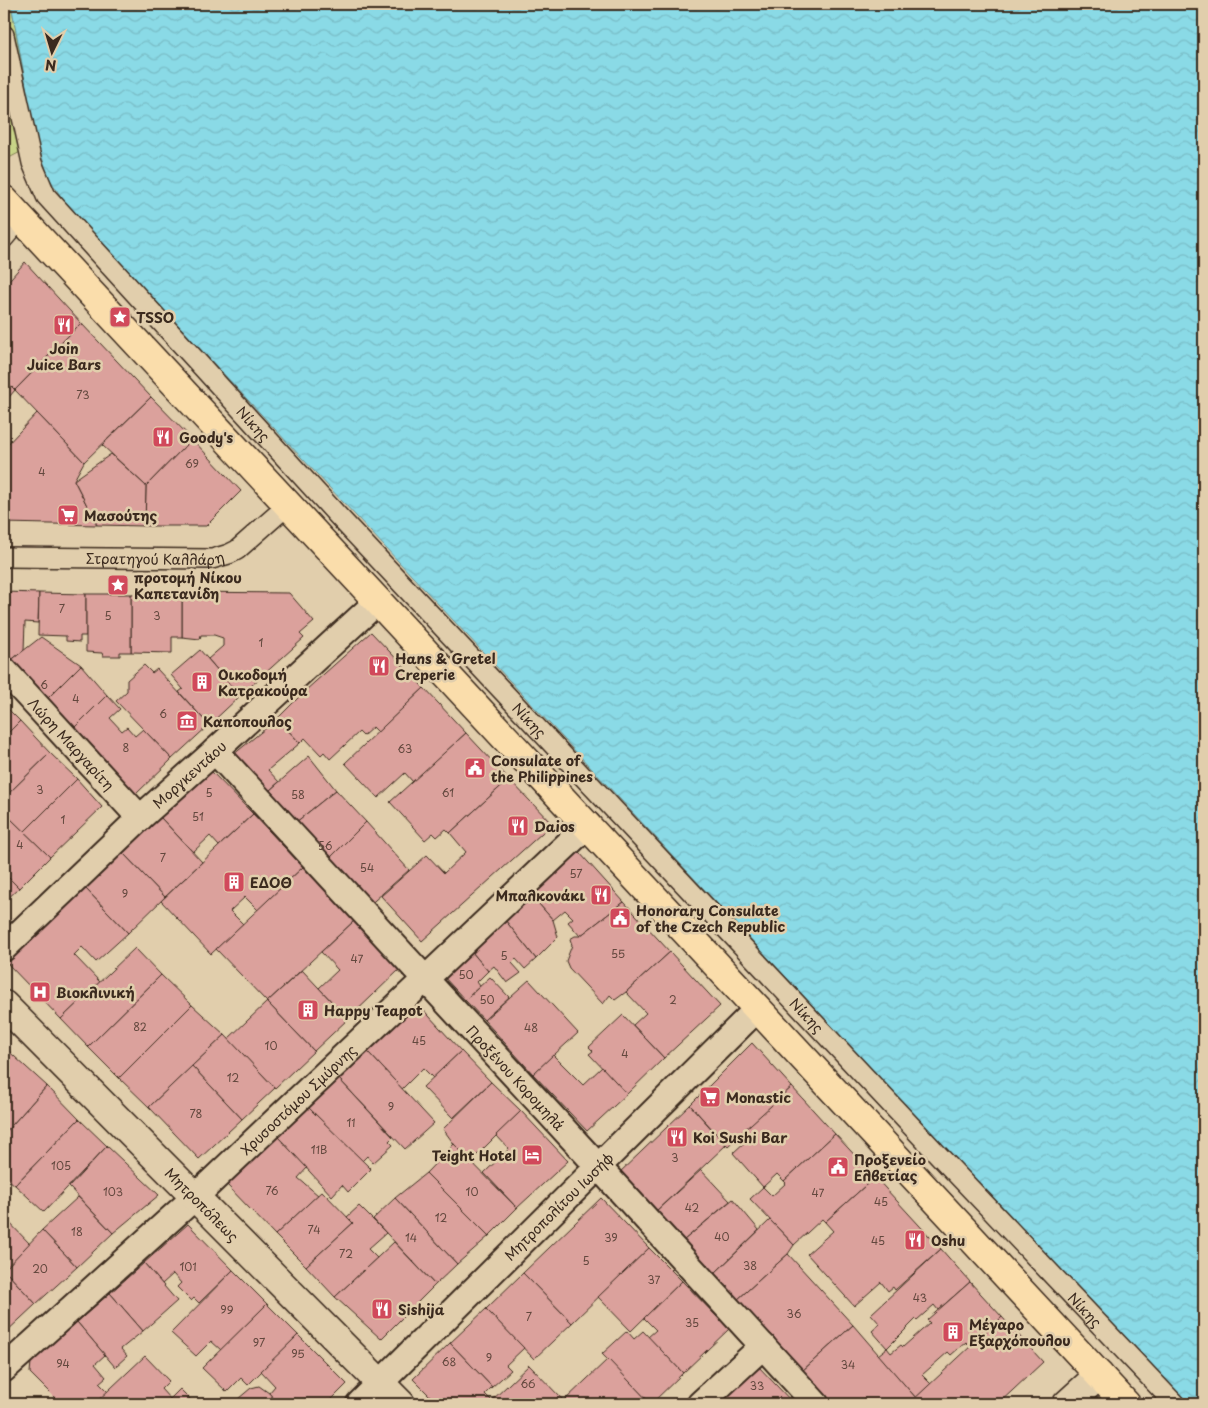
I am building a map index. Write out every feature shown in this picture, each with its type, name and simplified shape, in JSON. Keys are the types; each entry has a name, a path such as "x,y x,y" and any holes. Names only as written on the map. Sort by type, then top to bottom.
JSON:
{"main road":[{"path":"9,218 288,505 1126,1404"},
{"name":"Μητροπόλεως","path":"4,1005 402,1404"},
{"path":"1067,1404 1099,1375"}],"street":[{"name":"Νίκης","path":"4,35 32,163 46,196 340,518 946,1164 1175,1404"},
{"name":"Στρατηγού Καλλάρη","path":"4,557 212,558 229,554 236,550 288,505"},
{"name":"Μοργκεντάου","path":"4,948 140,818 215,752 377,602"},
{"name":"Λώρη Μαργαρίτη","path":"4,670 140,818"},
{"name":"Προξένου Κορομηλά","path":"215,752 816,1404"},
{"name":"Χρυσοστόμου Σμύρνης","path":"4,1369 195,1197 588,826"},
{"name":"Μητροπολίτου Ιωσήφ","path":"359,1404 758,1008"},
{"path":"700,1404 763,1346"}],"green space":[{"path":"4,4 11,4 36,140 28,148 9,158 4,153"}],"water":[{"path":"11,4 1204,4 1204,1404 1184,1404 67,206 49,178 36,140"}],"building":[{"path":"25,262 81,323 15,390 4,379 4,286"},
{"path":"81,323 151,397 84,462 15,390"},
{"path":"4,379 15,390 4,403"},
{"path":"151,397 192,439 146,486 102,445"},
{"path":"37,413 84,462 74,480 97,525 4,523 4,448"},
{"path":"192,439 241,491 206,526 145,526 146,486"},
{"path":"111,454 146,486 145,526 97,525 74,480"},
{"path":"4,592 39,593 38,623 25,622 24,650 5,665 4,664"},
{"path":"182,592 289,593 314,622 300,634 304,638 240,696 208,659 223,646 223,638 214,635 201,635 200,639 182,637"},
{"path":"182,592 182,637 172,637 172,653 131,652 131,594"},
{"path":"39,593 86,594 86,636 80,636 80,642 66,641 66,636 38,635"},
{"path":"86,594 131,594 131,652 120,652 120,656 103,656 102,653 86,652"},
{"path":"371,632 424,688 378,732 373,727 363,736 359,732 330,759 324,752 321,755 305,738 300,743 277,719 306,690"},
{"path":"41,637 81,665 44,702 5,665"},
{"name":"Οικοδομή Κατρακούρα","path":"200,650 240,696 209,725 179,692 183,689 171,675"},
{"path":"81,665 107,695 73,729 44,702"},
{"path":"144,665 152,673 157,669 209,725 172,759 116,701 127,691 127,680"},
{"path":"424,688 466,733 413,782 405,773 378,798 345,763"},
{"path":"107,695 120,709 110,718 122,731 127,727 135,736 143,729 172,759 135,795 73,729"},
{"path":"4,705 20,721 4,737"},
{"path":"277,719 300,743 268,770 279,782 261,798 228,759"},
{"path":"20,721 50,753 4,798 4,737"},
{"path":"466,733 509,779 450,833 446,829 437,837 433,833 425,840 390,802"},
{"path":"50,753 77,779 24,832 4,812 4,798"},
{"path":"309,756 336,790 290,827 261,798"},
{"path":"210,770 253,814 219,846 210,836 193,852 160,817"},
{"path":"77,779 102,807 50,857 24,832"},
{"path":"509,779 552,824 422,941 381,896 427,855 444,873 466,852 450,833"},
{"path":"336,790 366,822 324,864 290,827"},
{"name":"ΕΔΟΘ","path":"253,814 303,867 258,910 245,897 230,911 243,924 211,954 161,901"},
{"path":"9,817 50,857 19,888 4,873 4,822"},
{"path":"160,817 202,862 165,897 123,853"},
{"path":"366,822 409,870 366,908 324,864"},
{"path":"579,852 624,902 580,936 568,922 573,918 565,910 553,920 530,894"},
{"path":"123,853 165,897 128,933 85,888"},
{"path":"303,867 354,921 267,1002 216,949"},
{"path":"4,873 19,888 4,902"},
{"path":"85,888 128,933 96,962 82,947 74,955 100,982 61,1019 6,962"},
{"path":"530,894 553,920 558,937 536,959 505,920"},
{"path":"624,902 670,952 626,992 615,1000 610,995 603,1004 569,968 566,961 572,945 570,939 580,936"},
{"path":"505,920 536,959 525,969 516,959 512,963 521,973 507,983 494,966 488,971 471,951"},
{"path":"354,921 400,969 348,1019 319,988 338,970 321,952"},
{"path":"135,948 161,975 88,1047 61,1019"},
{"path":"471,951 488,971 477,982 480,986 465,1000 443,976"},
{"path":"670,952 720,1006 664,1058 633,1025 646,1013 626,992"},
{"name":"Happy Teapot","path":"302,970 348,1019 314,1051 267,1002"},
{"path":"161,975 192,1005 119,1078 88,1047"},
{"path":"490,977 509,997 484,1020 465,1000"},
{"path":"529,980 578,1033 533,1074 484,1020"},
{"path":"267,1002 314,1051 275,1088 228,1039"},
{"path":"418,1004 461,1051 433,1078 423,1068 402,1089 368,1052"},
{"path":"192,1005 225,1035 149,1107 119,1078"},
{"path":"623,1015 664,1058 627,1094 589,1054 593,1051 589,1047"},
{"path":"225,1035 275,1088 242,1119 192,1066"},
{"path":"752,1043 792,1087 728,1146 690,1105"},
{"path":"4,1047 47,1086 4,1134"},
{"path":"461,1051 491,1082 453,1118 423,1087"},
{"path":"368,1052 434,1123 405,1149 339,1079"},
{"path":"553,1055 583,1085 602,1067 627,1094 587,1131 533,1074"},
{"path":"192,1066 242,1119 199,1159 149,1107"},
{"path":"339,1079 393,1137 389,1141 393,1145 373,1163 367,1156 362,1161 308,1107"},
{"path":"491,1082 521,1111 471,1161 454,1144 443,1129"},
{"path":"47,1086 79,1119 15,1185 4,1176 4,1134"},
{"path":"792,1087 835,1134 784,1181 777,1174 763,1187 733,1153 747,1140 741,1133"},
{"path":"690,1105 726,1145 654,1213 618,1174"},
{"path":"308,1107 371,1169 348,1192 342,1185 332,1196 278,1137"},
{"name":"Teight Hotel","path":"521,1111 568,1161 517,1208 484,1173 509,1149 496,1135"},
{"path":"79,1119 107,1146 44,1212 15,1185"},
{"path":"835,1134 875,1177 825,1222 822,1219 794,1245 750,1199 763,1187 772,1196 786,1183 784,1181"},
{"path":"278,1137 307,1168 298,1178 318,1195 275,1235 227,1185"},
{"path":"454,1144 517,1208 489,1236 426,1173"},
{"path":"107,1146 159,1195 113,1233 69,1187"},
{"path":"701,1170 730,1201 683,1241 654,1213"},
{"path":"426,1173 489,1236 457,1264 395,1198"},
{"path":"875,1177 941,1249 895,1290 893,1287 888,1291 881,1282 854,1306 807,1254 833,1231 825,1222"},
{"path":"322,1191 353,1223 306,1266 275,1235"},
{"path":"78,1197 113,1233 77,1267 42,1230"},
{"path":"395,1198 457,1264 435,1285 373,1219"},
{"path":"601,1198 649,1248 572,1323 523,1273"},
{"path":"733,1199 759,1230 712,1276 683,1241"},
{"path":"359,1206 386,1233 368,1249 377,1258 335,1297 306,1266 353,1223 347,1217"},
{"path":"4,1217 30,1244 4,1270"},
{"path":"770,1220 794,1245 788,1254 736,1301 712,1276"},
{"path":"188,1224 233,1270 199,1303 194,1298 191,1301 177,1287 181,1283 173,1274 162,1284 144,1263"},
{"path":"42,1230 77,1267 36,1304 4,1270"},
{"path":"394,1242 435,1285 381,1339 335,1297"},
{"path":"649,1248 682,1281 631,1331 598,1297"},
{"path":"941,1249 970,1282 938,1310 934,1305 916,1319 887,1348 872,1331 880,1324 871,1314"},
{"path":"788,1254 853,1325 801,1372 736,1301"},
{"path":"144,1263 177,1301 143,1331 110,1293"},
{"path":"4,1270 36,1304 4,1334"},
{"path":"233,1270 267,1304 221,1350 211,1341 196,1356 171,1333"},
{"path":"523,1273 572,1323 534,1359 486,1309"},
{"path":"682,1281 729,1329 683,1373 648,1337 656,1330 644,1318"},
{"name":"Μέγαρο Εξαρχόπουλου","path":"970,1282 1002,1317 971,1347 966,1342 951,1355 948,1352 922,1375 931,1384 916,1398 878,1355 887,1348 891,1353 901,1345 903,1347 930,1323 927,1320"},
{"path":"110,1293 143,1331 121,1349 127,1356 115,1367 77,1322"},
{"path":"267,1304 298,1335 248,1385 241,1378 227,1392 202,1368"},
{"path":"486,1309 524,1348 506,1365 511,1370 492,1387 450,1343"},
{"path":"1002,1317 1043,1362 998,1404 916,1404 912,1401"},
{"path":"77,1322 105,1355 95,1364 106,1377 99,1383 108,1392 94,1404 61,1404 30,1373 31,1362"},
{"path":"853,1325 916,1398 907,1404 828,1404 801,1372"},
{"path":"627,1331 634,1339 643,1331 683,1373 651,1404 602,1354"},
{"path":"298,1335 347,1384 327,1404 278,1404 269,1393 275,1386 261,1371"},
{"path":"450,1343 492,1387 485,1394 492,1401 488,1404 438,1404 413,1379"},
{"path":"145,1356 169,1381 161,1389 170,1399 165,1404 94,1404"},
{"path":"608,1359 651,1404 561,1404 564,1401"},
{"path":"529,1365 564,1401 561,1404 488,1404"},
{"path":"758,1366 794,1404 717,1404"},
{"path":"259,1386 269,1393 278,1404 232,1404 251,1388"},
{"path":"180,1389 195,1404 165,1404"}],"place":[{"name":"TSSO","path":"120,317"},
{"name":"Join Juice Bars","path":"64,325"},
{"name":"Goody's","path":"163,437"},
{"name":"Μασούτης","path":"68,515"},
{"name":"προτομή Νίκου Καπετανίδη","path":"118,585"},
{"name":"Hans & Gretel Creperie","path":"379,666"},
{"name":"Οικοδομή Κατρακούρα","path":"202,682"},
{"name":"Καποπουλος","path":"187,721"},
{"name":"Consulate of the Philippines","path":"475,768"},
{"name":"Daios","path":"518,826"},
{"name":"ΕΔΟΘ","path":"234,882"},
{"name":"Μπαλκονάκι","path":"601,895"},
{"name":"Honorary Consulate of the Czech Republic","path":"620,918"},
{"name":"Βιοκλινική","path":"40,992"},
{"name":"Happy Teapot","path":"308,1010"},
{"name":"Monastic","path":"710,1097"},
{"name":"Koi Sushi Bar","path":"677,1137"},
{"name":"Teight Hotel","path":"532,1155"},
{"name":"Προξενείο Ελβετίας","path":"838,1167"},
{"name":"Oshu","path":"915,1240"},
{"name":"Sishija","path":"382,1309"},
{"name":"Μέγαρο Εξαρχόπουλου","path":"953,1332"}]}
